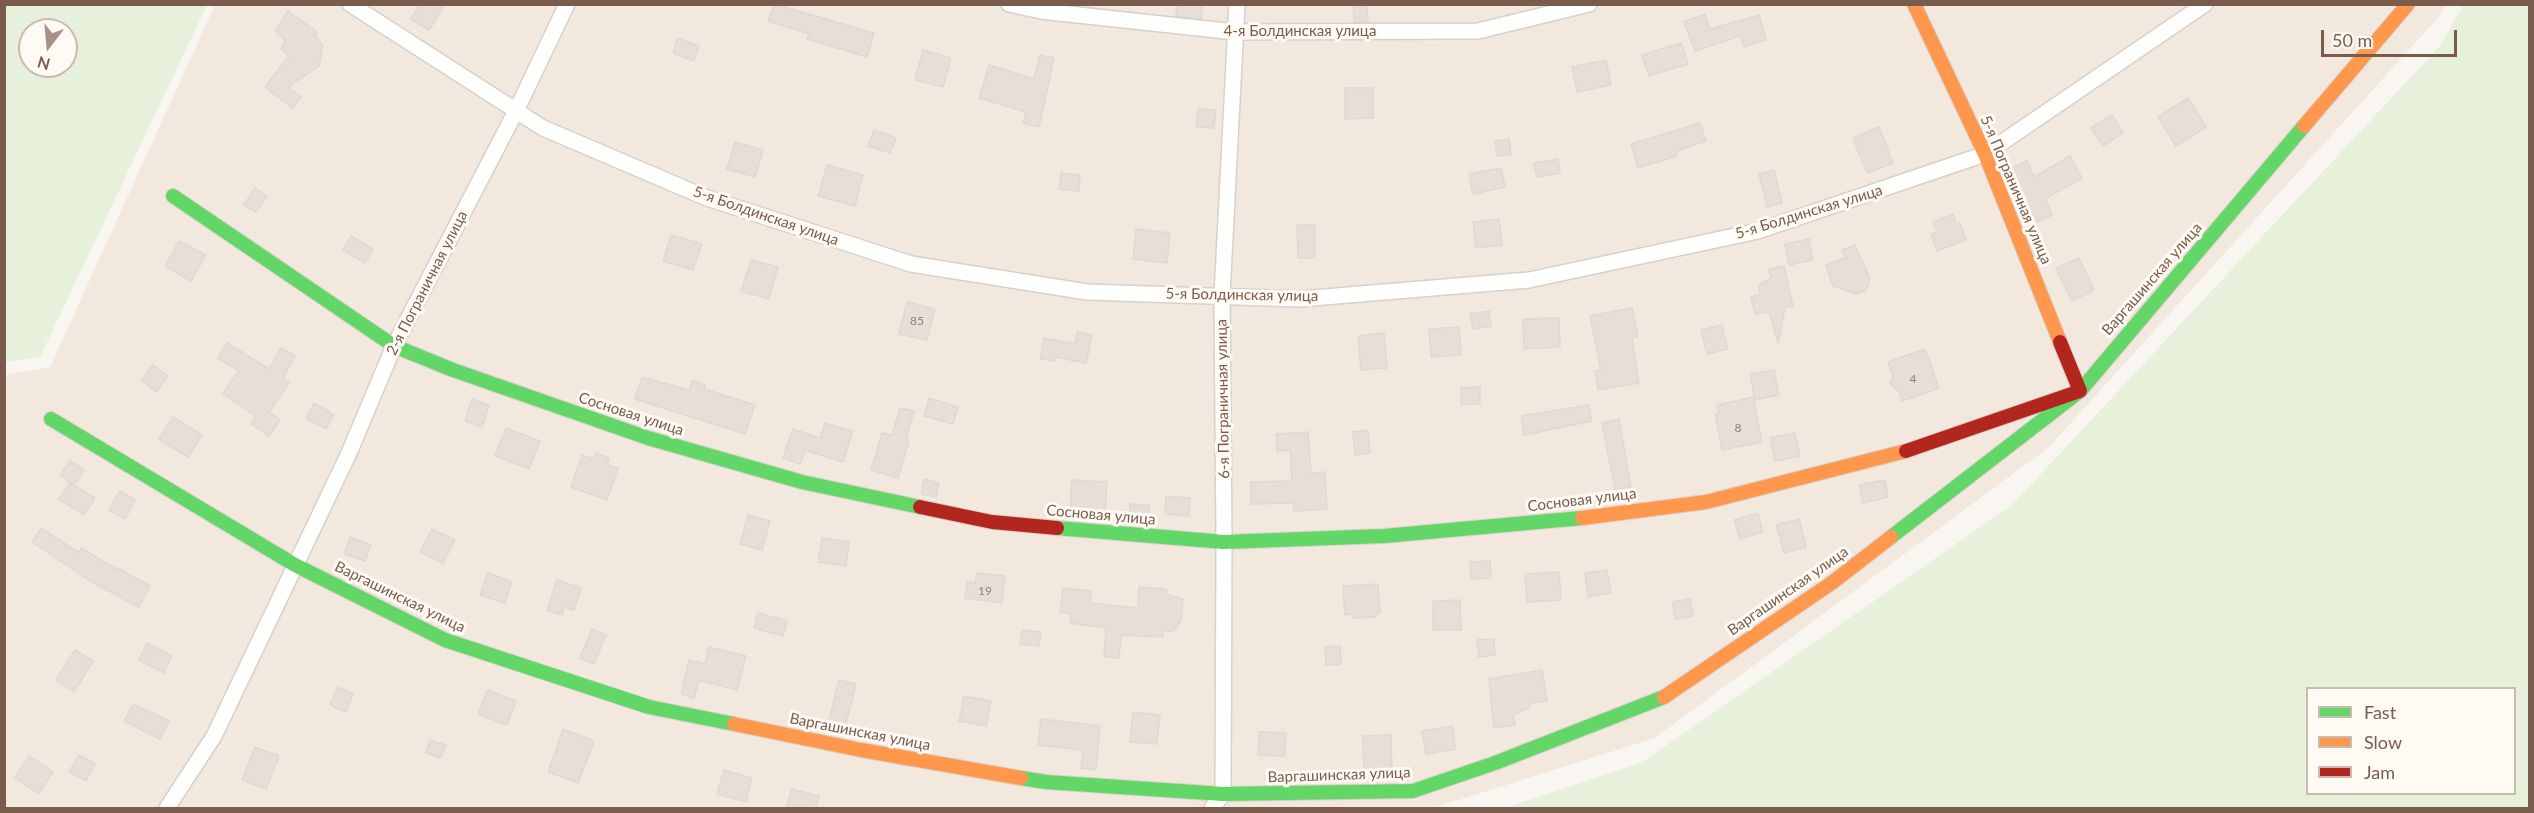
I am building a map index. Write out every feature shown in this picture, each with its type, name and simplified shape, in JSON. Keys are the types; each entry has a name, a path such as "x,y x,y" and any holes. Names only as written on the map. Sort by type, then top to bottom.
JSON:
{"street":[{"name":"5-я Болдинская улица","path":"350,4 543,128 707,198 911,264 1087,292 1300,299 1529,280 1758,231 1985,154 2205,4"},
{"name":"2-я Пограничная улица","path":"166,808 214,736 349,453 394,346 517,110 567,4"},
{"name":"4-я Болдинская улица","path":"1009,4 1041,11 1235,32 1478,31 1589,4"},
{"name":"6-я Пограничная улица","path":"1222,794 1224,542 1221,296 1237,4"},
{"name":"5-я Пограничная улица","path":"1914,4 1985,154 2080,391"},
{"name":"Варгашинская улица","path":"51,419 295,565 445,640 649,706 861,750 1046,782 1222,794 1413,791 1495,763 1664,697 1833,582 2080,391 2408,4"},
{"name":"Сосновая улица","path":"173,196 394,346 453,370 648,438 802,482 992,522 1224,542 1384,536 1569,520 1706,502 1889,457 2080,391"},
{"path":"1212,808 1222,794"}],"shaded area":[{"path":"215,5 2446,5 2436,20 2048,448 1655,738 1433,808 5,808 5,375 50,367"}],"green space":[{"path":"5,4 207,5 40,357 5,362"},
{"path":"2464,4 2529,5 2529,808 1505,808 1641,763 2012,505 2439,47"}],"building":[{"path":"420,4 445,4 429,30 411,19"},
{"path":"774,4 874,33 867,57 807,39 809,34 768,21"},
{"path":"1177,4 1203,4 1201,19 1176,16"},
{"path":"1353,4 1367,4 1368,22 1354,22"},
{"path":"288,11 317,32 315,36 323,45 319,66 288,87 301,97 292,108 265,87 289,56 281,49 285,40 275,31"},
{"path":"1705,14 1710,29 1759,15 1766,40 1744,47 1740,36 1695,51 1684,22"},
{"path":"678,38 699,46 694,61 673,53"},
{"path":"1681,43 1688,64 1649,76 1642,55"},
{"path":"923,50 951,58 943,87 915,80"},
{"path":"1040,55 1054,58 1039,127 1023,123 1026,112 979,98 989,65 1034,79"},
{"path":"1606,60 1611,85 1577,92 1572,67"},
{"path":"1345,88 1373,88 1373,118 1345,119"},
{"path":"2188,98 2206,127 2176,146 2158,117"},
{"path":"1198,109 1216,110 1214,128 1196,127"},
{"path":"2112,115 2123,133 2103,146 2091,128"},
{"path":"1700,123 1706,141 1676,151 1677,156 1638,168 1631,144"},
{"path":"1879,127 1893,163 1867,173 1853,138"},
{"path":"874,130 896,138 890,153 868,146"},
{"path":"1509,139 1511,155 1497,156 1495,141"},
{"path":"735,142 763,150 755,177 727,169"},
{"path":"2070,156 2082,178 2045,199 2052,215 2035,223 2010,169 2027,161 2034,177"},
{"path":"1558,159 1560,173 1537,177 1534,163"},
{"path":"827,165 863,175 855,206 818,196"},
{"path":"1501,168 1505,187 1473,194 1469,174"},
{"path":"1774,170 1782,203 1767,207 1759,174"},
{"path":"1061,173 1080,175 1079,191 1059,189"},
{"path":"255,188 267,196 256,212 244,205"},
{"path":"1953,214 1957,224 1960,223 1966,240 1937,251 1931,234 1937,232 1933,222"},
{"path":"1499,219 1502,245 1476,248 1473,222"},
{"path":"1297,225 1315,225 1315,258 1298,258"},
{"path":"1136,229 1170,233 1167,263 1133,259"},
{"path":"671,235 702,244 693,270 663,261"},
{"path":"351,236 373,249 365,263 343,250"},
{"path":"1809,239 1813,260 1789,265 1785,244"},
{"path":"179,241 206,255 191,281 165,266"},
{"path":"1855,245 1870,278 1866,290 1857,294 1833,286 1826,265 1846,257 1842,250"},
{"path":"2079,258 2094,290 2072,301 2056,268"},
{"path":"751,260 778,267 769,299 741,291"},
{"path":"1784,266 1793,306 1785,308 1778,343 1769,312 1755,314 1751,297 1760,294 1759,285 1771,278 1769,269"},
{"path":"907,302 935,309 927,340 899,334"},
{"path":"1632,308 1638,336 1632,338 1639,383 1598,390 1595,371 1601,370 1590,316"},
{"path":"1489,311 1491,326 1473,329 1470,314"},
{"path":"1559,318 1560,347 1524,349 1523,319"},
{"path":"1722,325 1728,349 1707,354 1701,330"},
{"path":"1459,327 1461,355 1431,357 1429,329"},
{"path":"1077,332 1092,335 1086,363 1055,357 1055,361 1040,359 1044,338 1075,344"},
{"path":"1384,333 1387,368 1361,370 1358,336"},
{"path":"227,343 269,369 281,348 295,356 283,378 289,383 269,412 280,420 269,436 251,424 256,417 223,393 239,371 218,358"},
{"path":"1925,349 1939,388 1902,401 1899,392 1890,383 1893,375 1888,362"},
{"path":"153,365 168,376 156,392 141,380"},
{"path":"1774,370 1779,395 1755,400 1750,374"},
{"path":"642,377 689,390 692,380 705,385 704,389 755,405 745,434 635,399"},
{"path":"1480,387 1480,404 1461,404 1461,388"},
{"path":"1753,397 1762,442 1722,450 1715,414 1719,413 1717,405"},
{"path":"929,398 958,407 953,424 924,416"},
{"path":"472,399 489,405 482,427 465,421"},
{"path":"314,403 334,415 326,429 306,418"},
{"path":"1589,405 1592,421 1524,435 1521,416"},
{"path":"900,408 914,411 906,439 909,440 898,478 871,470 882,433 892,435"},
{"path":"173,417 202,435 188,457 159,439"},
{"path":"1619,419 1631,487 1615,489 1602,423"},
{"path":"825,423 853,431 843,462 805,450 800,464 783,458 793,429 820,438"},
{"path":"506,428 540,441 529,469 495,456"},
{"path":"1368,430 1370,453 1355,455 1353,432"},
{"path":"1308,432 1311,473 1325,472 1327,509 1294,511 1293,503 1251,504 1251,482 1292,481 1290,450 1277,451 1276,434"},
{"path":"1795,433 1800,456 1775,461 1770,438"},
{"path":"596,453 609,458 607,465 618,468 607,500 571,487 582,455 594,459"},
{"path":"70,461 84,470 74,485 60,475"},
{"path":"924,479 939,483 936,497 921,494"},
{"path":"1072,480 1107,482 1105,514 1070,512"},
{"path":"1885,480 1888,497 1863,503 1859,485"},
{"path":"70,483 95,498 84,515 59,499"},
{"path":"120,491 135,500 125,519 109,510"},
{"path":"1166,496 1190,498 1189,516 1165,514"},
{"path":"1130,504 1149,505 1148,523 1129,521"},
{"path":"1758,513 1763,532 1740,539 1734,520"},
{"path":"748,515 770,521 762,550 740,544"},
{"path":"1799,519 1806,547 1784,553 1776,525"},
{"path":"41,528 79,553 81,548 117,570 118,568 150,586 139,607 90,581 32,542"},
{"path":"432,529 455,540 443,563 420,552"},
{"path":"350,537 371,545 365,561 344,554"},
{"path":"822,538 849,542 846,566 818,562"},
{"path":"1490,561 1491,578 1471,579 1470,562"},
{"path":"1607,570 1611,593 1588,597 1585,573"},
{"path":"1559,572 1561,600 1527,602 1525,574"},
{"path":"488,573 512,582 505,603 480,595"},
{"path":"977,573 1005,576 1002,603 965,598 967,582 975,583"},
{"path":"557,580 581,588 574,610 564,607 562,615 547,610"},
{"path":"1378,584 1380,613 1376,614 1376,617 1353,618 1353,614 1345,615 1343,586"},
{"path":"1139,587 1166,589 1168,595 1183,599 1181,621 1173,631 1164,631 1163,637 1121,635 1119,658 1104,657 1106,628 1070,623 1071,614 1060,612 1063,588 1091,591 1090,603 1138,608"},
{"path":"1690,599 1693,616 1675,619 1672,602"},
{"path":"1460,600 1461,630 1433,630 1433,601"},
{"path":"758,613 787,621 783,636 754,628"},
{"path":"592,629 606,635 594,664 580,658"},
{"path":"1022,630 1041,632 1039,646 1020,644"},
{"path":"1494,639 1495,655 1479,657 1477,640"},
{"path":"147,643 172,656 164,673 139,660"},
{"path":"1340,646 1341,664 1326,665 1325,647"},
{"path":"709,647 746,656 737,690 699,680 694,698 681,694 689,660 705,664"},
{"path":"75,650 93,661 74,692 56,680"},
{"path":"1542,670 1547,701 1531,703 1529,708 1513,715 1515,725 1494,728 1489,679"},
{"path":"839,680 856,684 845,728 828,724"},
{"path":"338,687 353,694 346,712 330,705"},
{"path":"487,690 516,701 507,725 478,714"},
{"path":"964,696 991,701 986,726 959,721"},
{"path":"133,704 169,721 160,739 124,721"},
{"path":"1133,712 1160,715 1157,744 1130,742"},
{"path":"1041,719 1100,726 1096,770 1081,768 1083,750 1038,745"},
{"path":"1452,726 1456,749 1426,754 1422,731"},
{"path":"563,729 594,741 578,783 548,772"},
{"path":"1259,732 1286,733 1285,756 1258,755"},
{"path":"1391,735 1392,774 1364,775 1363,736"},
{"path":"430,740 446,745 441,758 426,753"},
{"path":"255,747 279,756 266,789 242,780"},
{"path":"79,755 95,764 86,781 69,772"},
{"path":"30,756 53,772 38,794 15,777"},
{"path":"724,770 752,778 746,802 717,794"},
{"path":"792,789 819,796 816,808 786,808"}],"traffic: fast":[{"path":"1891,537 2080,391 2304,126"},
{"path":"173,196 394,346 453,370 648,438 802,482 920,507"},
{"path":"51,419 295,565 445,640 649,707 734,724"},
{"path":"1057,528 1224,542 1384,536 1582,518"},
{"path":"1021,778 1046,782 1223,794 1413,791 1495,763 1664,697"}],"traffic: slow":[{"path":"1914,4 1985,154 2060,342"},
{"path":"2304,126 2408,4"},
{"path":"1582,518 1706,502 1906,451"},
{"path":"1664,697 1833,582 1891,537"},
{"path":"734,724 861,750 1021,778"}],"traffic: jam":[{"path":"1906,451 2080,391 2060,342"},
{"path":"920,507 992,522 1057,528"}]}
